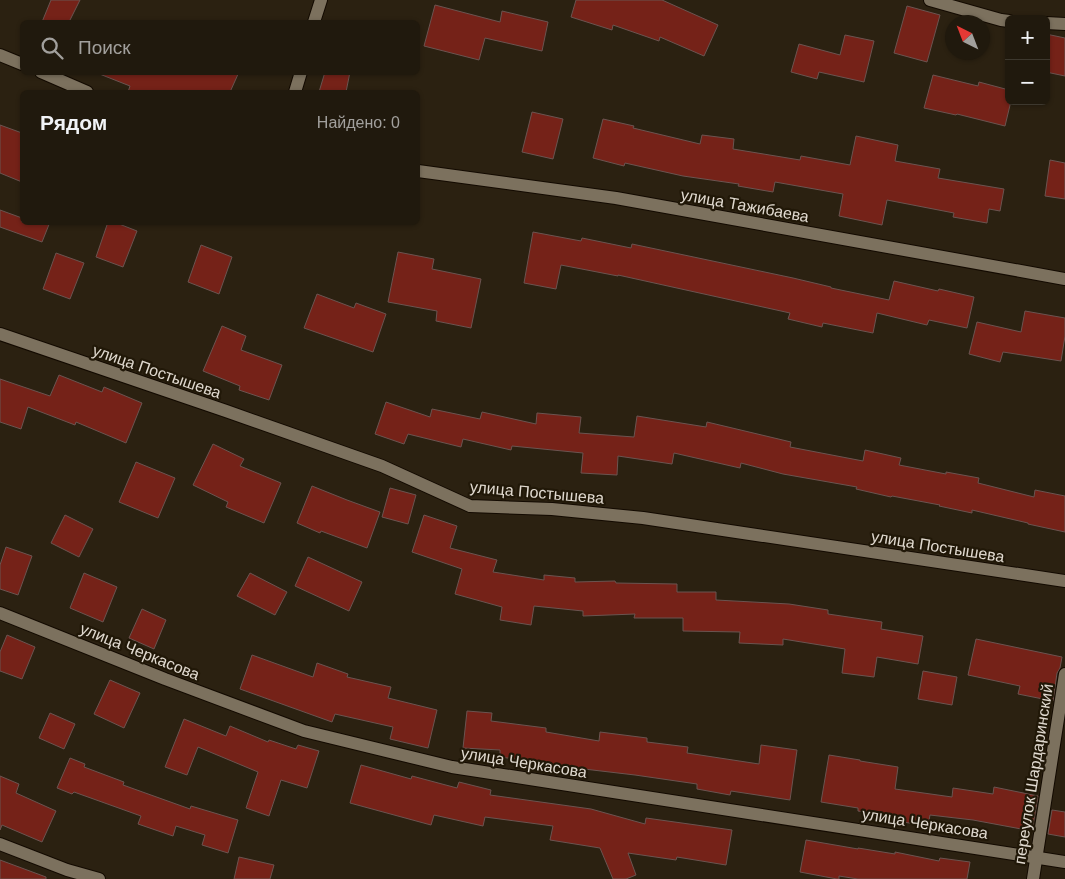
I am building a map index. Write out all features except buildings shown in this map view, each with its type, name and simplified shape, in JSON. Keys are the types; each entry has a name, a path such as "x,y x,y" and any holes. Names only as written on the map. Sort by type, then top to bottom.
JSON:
{"street":[{"path":"315,20 321,0"},
{"path":"930,0 1005,20"},
{"path":"1050,23 1065,24"},
{"path":"0,55 20,63"},
{"path":"48,75 83,90"},
{"path":"296,90 300,75"},
{"name":"улица Тажибаева","path":"420,170 616,198 1065,279"},
{"name":"улица Постышева","path":"0,334 382,466 470,506 552,509 643,518 1065,581"},
{"name":"улица Черкасова","path":"0,612 165,679 304,731 452,767 1065,862"},
{"name":"переулок Шардаринский","path":"1033,879 1065,674"},
{"path":"0,844 67,870 99,879"}]}
